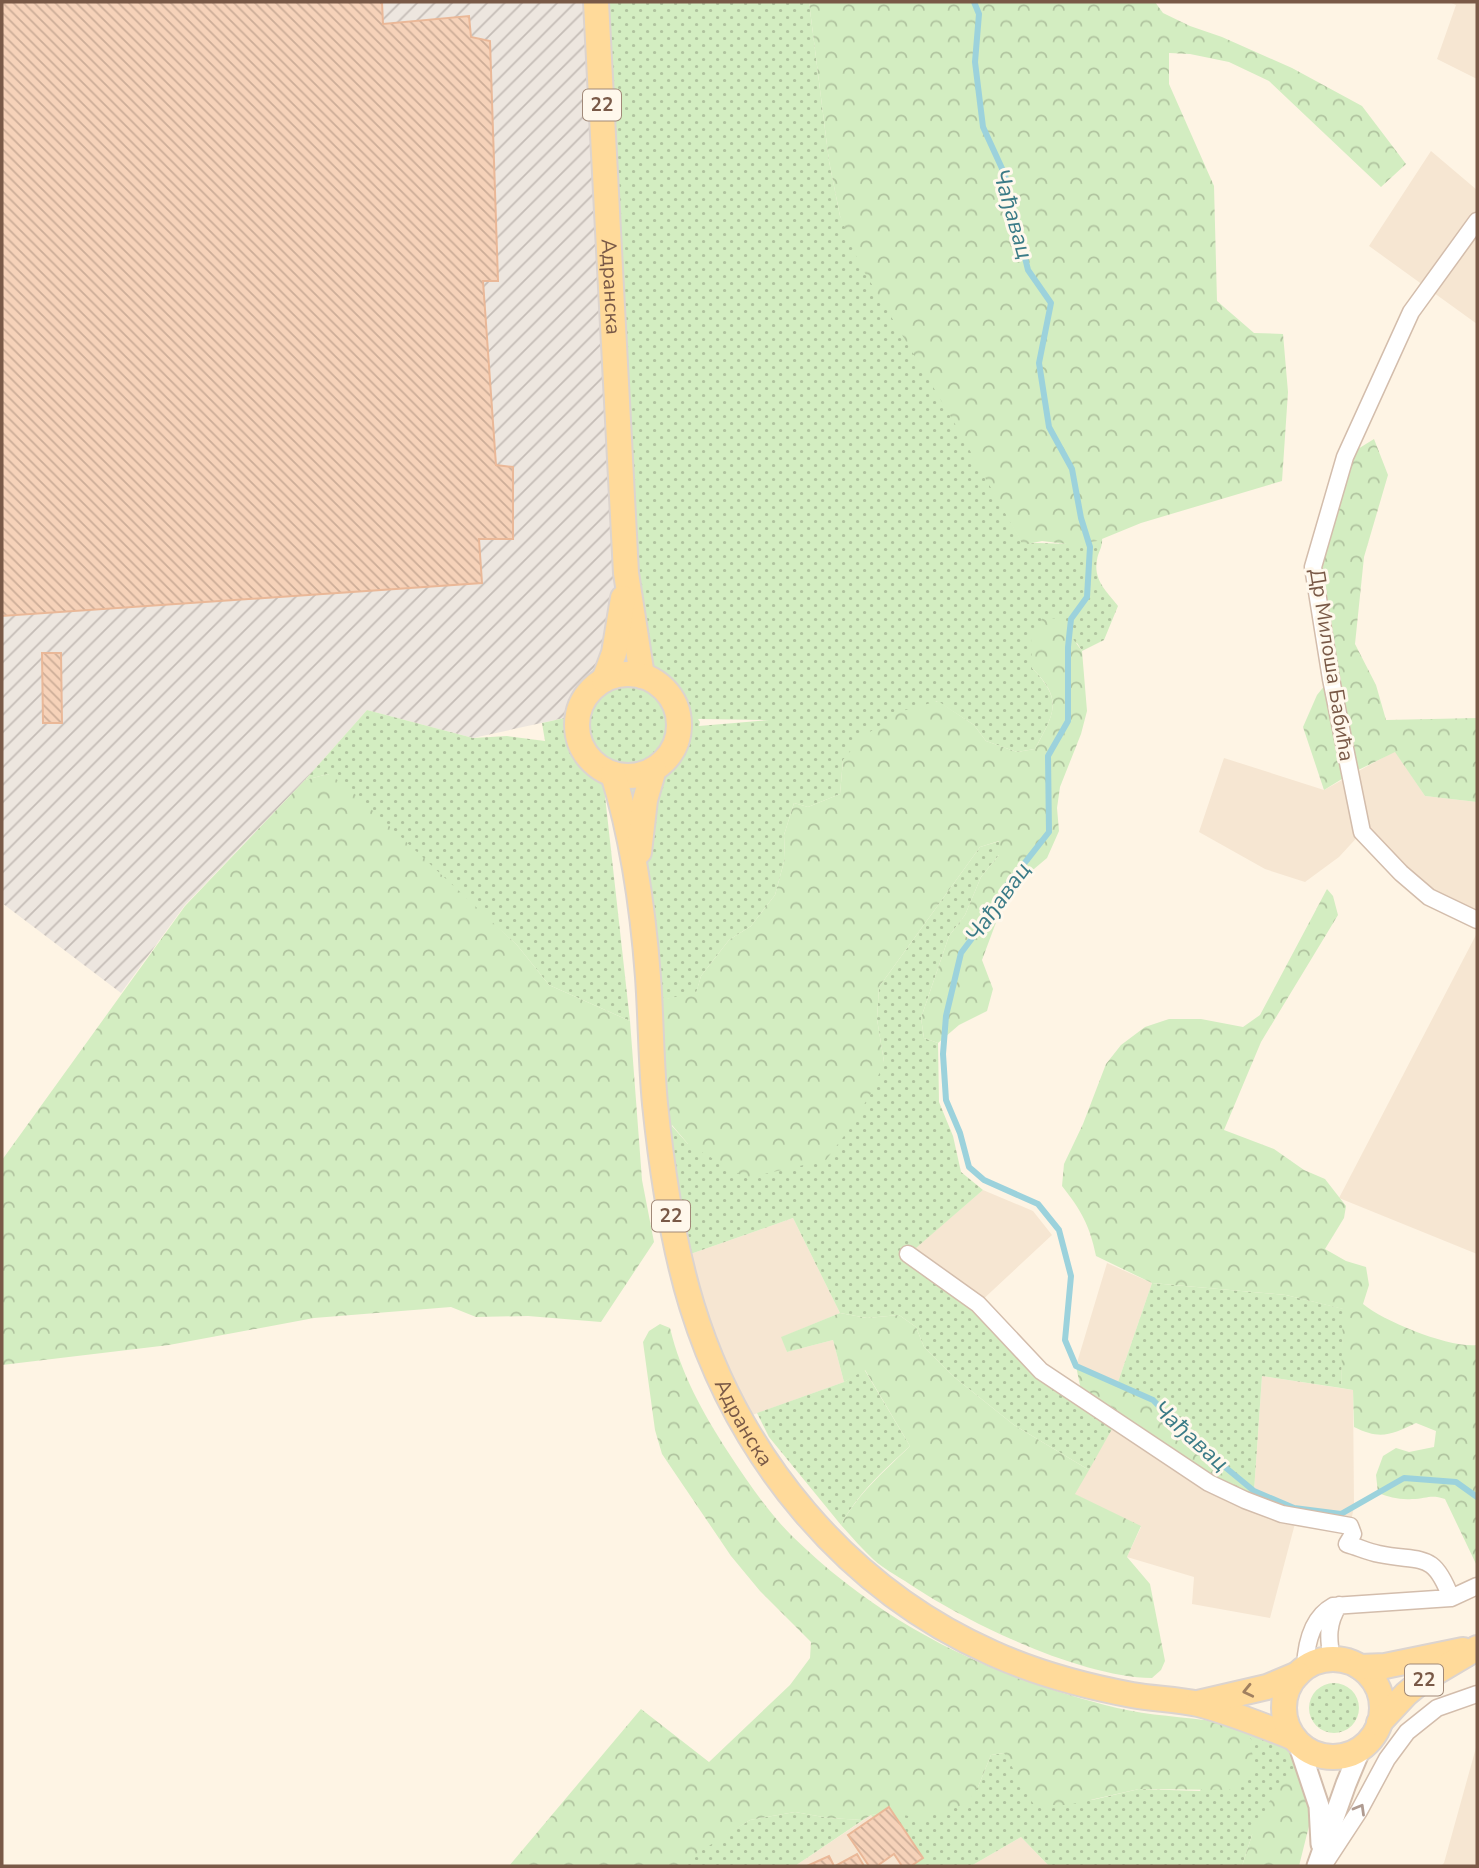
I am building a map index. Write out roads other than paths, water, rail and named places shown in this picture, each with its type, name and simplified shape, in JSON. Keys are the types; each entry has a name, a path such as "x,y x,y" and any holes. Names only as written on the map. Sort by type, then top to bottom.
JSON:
{"main road":[{"name":"Адранска","path":"597,2 626,573 642,676"},
{"name":"Адранска","path":"604,680 617,640 626,573"},
{"path":"604,680 625,674 642,676"},
{"name":"22","path":"642,676 666,691 677,711 676,740 671,752 654,769"},
{"name":"22","path":"604,680 584,699 578,715 577,732 582,748 592,762 613,774"},
{"name":"Адранска","path":"636,881 645,800 654,769"},
{"path":"613,774 638,775 654,769"},
{"name":"Адранска","path":"613,774 624,813 636,881 648,976 657,1119 679,1258 704,1341 720,1379 758,1448 782,1484 825,1537 863,1573 904,1604 947,1631 1023,1666 1074,1682 1135,1695 1197,1703 1295,1740"},
{"name":"22","path":"1301,1670 1322,1660 1342,1660 1360,1667 1385,1666 1477,1648"},
{"name":"22","path":"1295,1740 1306,1750 1324,1757 1344,1756 1361,1748 1369,1741 1379,1723 1406,1694 1423,1680 1477,1648"},
{"name":"22","path":"1360,1667 1373,1680 1381,1696 1379,1723"},
{"name":"Адранска","path":"1197,1703 1267,1687 1301,1670"},
{"path":"1295,1740 1285,1721 1283,1704 1288,1688 1301,1670"}],"street":[{"name":"Др Милоша Бабића","path":"1477,221 1411,312 1345,457 1313,567 1331,679 1362,832 1401,873 1429,897 1477,920"},
{"path":"908,1254 978,1304 1041,1371 1209,1483 1282,1514 1350,1526 1353,1534 1348,1544 1379,1554 1421,1559 1434,1566 1442,1576 1451,1598"},
{"path":"1301,1670 1316,1621 1327,1609 1339,1605 1451,1598 1477,1586"},
{"path":"1332,1659 1329,1632 1339,1605"},
{"path":"1320,1861 1359,1811 1387,1759 1407,1732 1437,1708 1477,1694"},
{"path":"1295,1740 1319,1806 1320,1861"},
{"path":"1320,1861 1361,1748"}],"waterway":[{"name":"Чађавац","path":"974,2 979,14 975,62 983,127 1005,175 1028,270 1051,303 1039,363 1049,427 1072,469 1081,518 1090,547 1087,597 1071,619 1068,647 1068,721 1048,756 1049,832 1008,884 961,953 946,1016 943,1054 946,1100 960,1133 969,1167 984,1180 1038,1204 1059,1230 1071,1276 1065,1340 1076,1366 1153,1400 1191,1439 1254,1491 1294,1508 1341,1514 1404,1478 1456,1482 1477,1497"}]}
